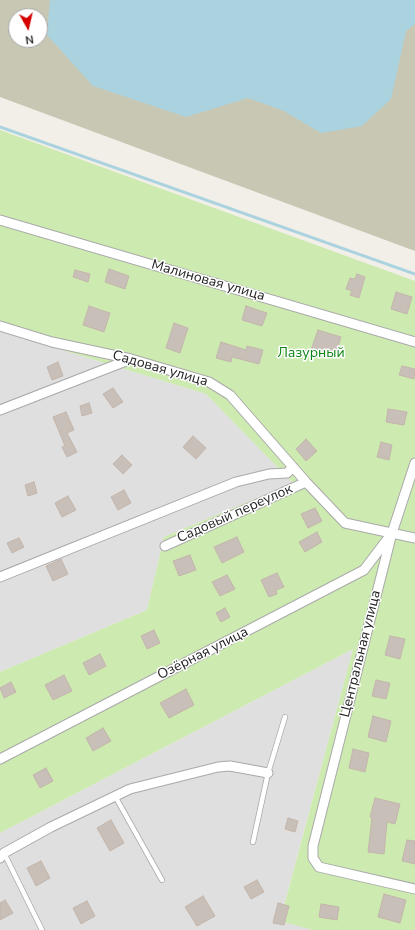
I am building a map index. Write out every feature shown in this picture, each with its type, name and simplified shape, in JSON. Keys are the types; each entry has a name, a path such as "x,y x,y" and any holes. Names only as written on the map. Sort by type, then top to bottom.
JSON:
{"street":[{"name":"Малиновая улица","path":"0,220 415,342"},
{"name":"Садовая улица","path":"0,326 52,342 130,359 209,382 230,395 306,482 345,523 415,538"},
{"path":"0,410 130,359"},
{"name":"Центральная улица","path":"415,463 392,533 313,846 313,858 319,867 415,889"},
{"path":"0,577 236,482 269,474 287,473 293,467"},
{"name":"Садовый переулок","path":"165,546 306,482"},
{"name":"Озёрная улица","path":"0,759 364,570 392,533"},
{"path":"2,855 51,827 130,789 218,767 230,766 268,773"}],"lane":[{"path":"253,842 268,773 285,717"},
{"path":"115,796 162,880"},
{"path":"2,855 42,930"}],"shaded area":[{"path":"0,0 415,0 415,251 0,97"},
{"path":"0,331 206,394 293,483 164,537 147,610 0,672"},
{"path":"353,649 280,920 313,930 0,930 0,833"}],"green space":[{"name":"Лазурный","path":"0,130 415,281 415,930 313,930 280,921 353,649 0,833 0,672 147,610 164,537 293,483 206,394 0,331"}],"water":[{"path":"50,0 415,0 415,24 406,31 391,99 362,126 321,133 284,111 248,98 186,117 93,86 48,36"}],"building":[{"path":"109,269 129,276 125,289 105,282"},
{"path":"75,270 90,274 88,282 73,277"},
{"path":"357,274 365,277 359,298 350,295 352,291 346,289 350,278 355,279"},
{"path":"396,292 412,297 407,314 391,309"},
{"path":"89,306 110,313 104,332 83,325"},
{"path":"246,306 267,313 262,326 242,320"},
{"path":"174,323 188,328 180,353 166,348"},
{"path":"318,330 341,337 335,357 311,350"},
{"path":"221,342 246,350 247,346 263,350 259,364 232,357 231,362 216,358"},
{"path":"58,362 63,376 52,380 47,367"},
{"path":"402,366 415,369 414,379 399,375"},
{"path":"113,388 123,402 113,408 103,394"},
{"path":"89,403 92,413 82,416 80,406"},
{"path":"388,409 407,412 404,425 386,422"},
{"path":"66,412 74,430 67,433 77,452 67,457 62,447 65,446 53,417"},
{"path":"193,436 206,448 196,459 183,447"},
{"path":"306,439 317,451 306,461 296,449"},
{"path":"381,442 392,445 389,460 377,457"},
{"path":"122,455 132,465 123,474 113,464"},
{"path":"34,482 37,493 28,496 25,485"},
{"path":"124,490 131,503 118,510 111,497"},
{"path":"68,496 76,510 62,517 55,503"},
{"path":"315,508 322,521 308,528 301,514"},
{"path":"317,532 322,542 305,552 299,542"},
{"path":"237,537 244,552 222,563 214,547"},
{"path":"19,538 24,547 12,553 7,543"},
{"path":"190,555 196,570 179,576 173,561"},
{"path":"61,559 68,574 53,581 46,566"},
{"path":"277,573 284,587 276,590 277,594 269,597 261,580"},
{"path":"227,575 235,589 220,596 212,582"},
{"path":"225,608 230,617 221,622 216,613"},
{"path":"154,630 160,643 147,649 141,636"},
{"path":"390,636 405,639 400,659 385,655"},
{"path":"100,654 106,666 89,675 83,663"},
{"path":"64,675 72,691 53,700 45,685"},
{"path":"376,680 390,683 386,699 372,696"},
{"path":"11,682 16,692 4,698 0,688"},
{"path":"186,689 194,705 169,718 160,703"},
{"path":"373,716 391,721 386,742 368,737"},
{"path":"103,728 111,741 93,751 86,738"},
{"path":"353,749 369,753 365,772 349,768"},
{"path":"46,768 53,781 40,788 33,775"},
{"path":"375,798 400,804 395,824 387,822 384,854 368,852 372,818 370,817"},
{"path":"288,818 298,821 295,832 285,829"},
{"path":"111,820 124,843 110,851 97,828"},
{"path":"407,840 415,841 415,864 402,861"},
{"path":"41,861 50,878 36,886 27,868"},
{"path":"257,880 264,892 251,899 244,887"},
{"path":"384,894 406,900 400,923 378,917"},
{"path":"203,896 215,916 197,926 185,907"},
{"path":"5,900 13,913 0,920 0,903"},
{"path":"87,901 95,916 81,924 73,908"},
{"path":"278,903 289,906 284,925 273,923"},
{"path":"321,904 339,907 337,920 319,917"}],"waterway":[{"path":"0,127 415,274"}]}
